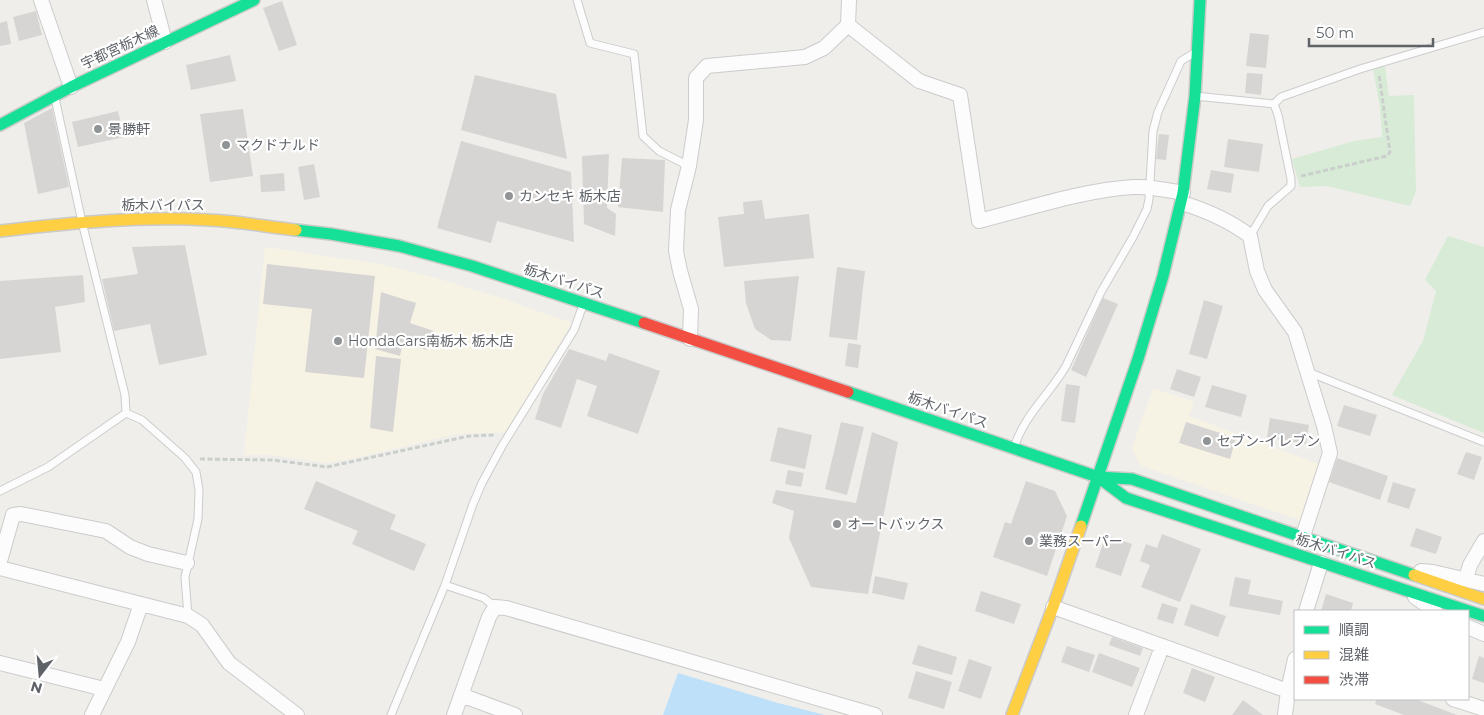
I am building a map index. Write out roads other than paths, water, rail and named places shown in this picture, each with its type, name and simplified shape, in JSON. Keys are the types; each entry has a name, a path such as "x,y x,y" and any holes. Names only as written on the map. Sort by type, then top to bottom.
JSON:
{"main road":[{"name":"宇都宮栃木線","path":"0,125 71,86 254,0"},
{"path":"1012,715 1053,607 1138,359 1164,276 1182,198 1194,96 1200,0"},
{"name":"栃木バイパス","path":"0,232 82,222 146,219 210,220 331,234 399,246 584,303 1098,477 1132,479 1484,599"},
{"name":"栃木バイパス","path":"1098,477 1126,498 1466,610"},
{"name":"栃木バイパス","path":"1469,611 1484,616"}],"street":[{"path":"41,0 71,86"},
{"path":"154,0 165,42"},
{"path":"690,339 691,309 676,251 678,210 696,120 696,78 708,66 805,57 824,48 848,25 849,0"},
{"path":"848,25 919,81 960,95 978,221 1085,195 1133,187 1150,188 1182,198 1250,236 1265,290 1295,332 1324,426 1330,453 1303,536"},
{"path":"0,561 13,515 21,514 106,530 130,548 187,563"},
{"path":"1466,579 1470,565 1484,541"},
{"path":"1306,610 1322,563"},
{"path":"0,568 188,616 202,625 230,663 298,715"},
{"path":"1401,570 1433,572 1484,584"},
{"path":"1406,590 1434,610"},
{"path":"92,715 128,642 141,604"},
{"path":"454,715 489,617 495,607 515,611 875,715"},
{"path":"1053,607 1288,691"},
{"path":"1469,627 1484,634"},
{"path":"1136,715 1162,646"},
{"path":"0,663 104,689"},
{"path":"1285,715 1294,664"},
{"path":"461,695 515,715"},
{"path":"1456,700 1484,709"}],"lane":[{"path":"577,0 590,43 634,54 643,136 659,151 688,166"},
{"path":"1274,104 1281,97 1378,64 1484,32"},
{"path":"1014,449 1017,437 1023,426 1060,377 1101,292 1144,217 1150,199 1153,131 1158,112 1181,61 1198,50"},
{"path":"54,96 82,222 125,395 126,413"},
{"path":"1194,96 1274,104"},
{"path":"1250,236 1268,206 1290,186 1291,179 1274,104"},
{"path":"391,715 445,585 482,483 508,436 574,330 584,303"},
{"path":"1306,371 1484,442"},
{"path":"126,413 142,420 188,461 196,472 199,490 198,519 187,563 185,589 188,616"},
{"path":"0,490 48,466 126,413"},
{"path":"445,585 484,598 495,607"}],"water":[{"path":"678,673 778,703 825,715 663,715"}],"place":[{"name":"景勝軒","path":"98,129"},
{"name":"マクドナルド","path":"226,145"},
{"name":"カンセキ 栃木店","path":"509,196"},
{"name":"HondaCars南栃木 栃木店","path":"338,341"},
{"name":"セブン-イレブン","path":"1207,441"},
{"name":"オートバックス","path":"837,524"},
{"name":"業務スーパー","path":"1029,541"}]}
